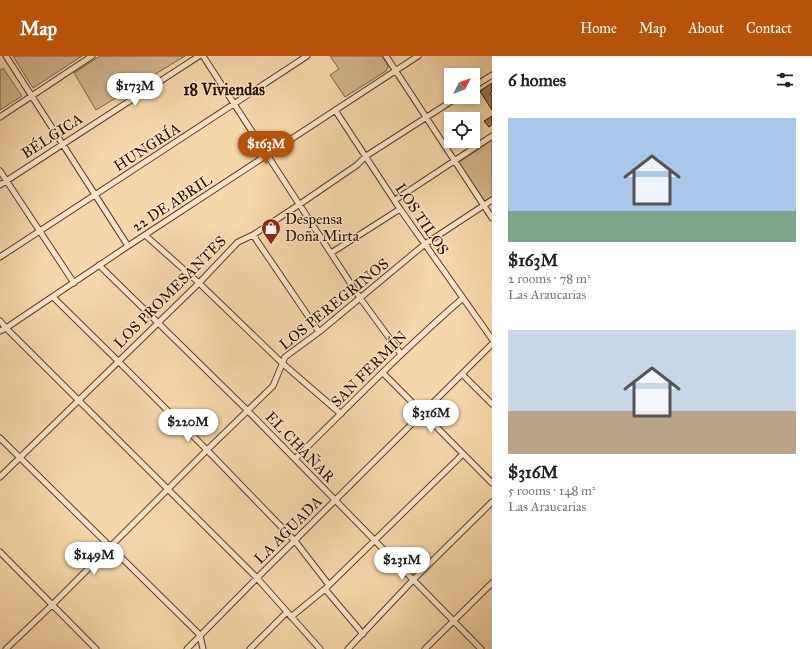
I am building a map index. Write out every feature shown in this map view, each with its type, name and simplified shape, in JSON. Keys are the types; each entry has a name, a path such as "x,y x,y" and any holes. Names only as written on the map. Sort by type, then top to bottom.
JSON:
{"street":[{"path":"6,56 128,246"},
{"path":"0,117 92,56"},
{"name":"BÉLGICA","path":"0,185 199,56"},
{"path":"203,56 360,298 401,354"},
{"name":"HUNGRÍA","path":"0,257 307,56"},
{"path":"386,56 492,218"},
{"name":"22 DE ABRIL","path":"0,331 418,56"},
{"path":"480,83 492,75"},
{"name":"LOS PROMESANTES","path":"0,477 79,401 157,322 199,283 238,242 253,235 300,204 358,165 366,156 447,104"},
{"name":"LOS TILOS","path":"335,110 400,209 492,339"},
{"path":"395,200 492,136"},
{"path":"0,171 74,283"},
{"name":"LOS PEREGRINOS","path":"6,649 273,386 285,357 319,332 425,244 492,200"},
{"path":"331,253 400,209"},
{"path":"145,235 199,283 282,363 341,414"},
{"path":"253,235 319,332"},
{"name":"EL CHAÑAR","path":"99,265 247,410 294,460 481,649"},
{"path":"52,297 207,450 295,541 327,587 363,634"},
{"name":"SAN FERMÍN","path":"294,460 401,354 463,298"},
{"path":"0,321 257,578 320,649"},
{"name":"LA AGUADA","path":"187,649 492,344"},
{"path":"383,373 492,483"},
{"path":"462,374 492,404"},
{"path":"0,438 200,635 202,649"},
{"path":"291,617 327,587 463,454"},
{"path":"348,649 492,502"},
{"path":"0,552 96,649"},
{"path":"425,649 492,583"},
{"path":"250,649 287,612"}],"shaded area":[{"path":"13,56 82,56 33,88"},
{"path":"100,56 185,56 96,110 74,73"},
{"path":"330,56 382,56 388,67 386,71 345,97 330,75 339,69"},
{"path":"3,68 22,96 0,110 0,70"},
{"path":"492,140 492,196 484,202 458,163"}],"building":[{"path":"492,83 492,92 490,93 492,96 492,110 480,91"},
{"path":"492,116 492,125 489,127 484,121"}],"place":[{"name":"Despensa Doña Mirta","path":"271,245"}],"district":[{"name":"18 Viviendas","path":"224,89"}]}
